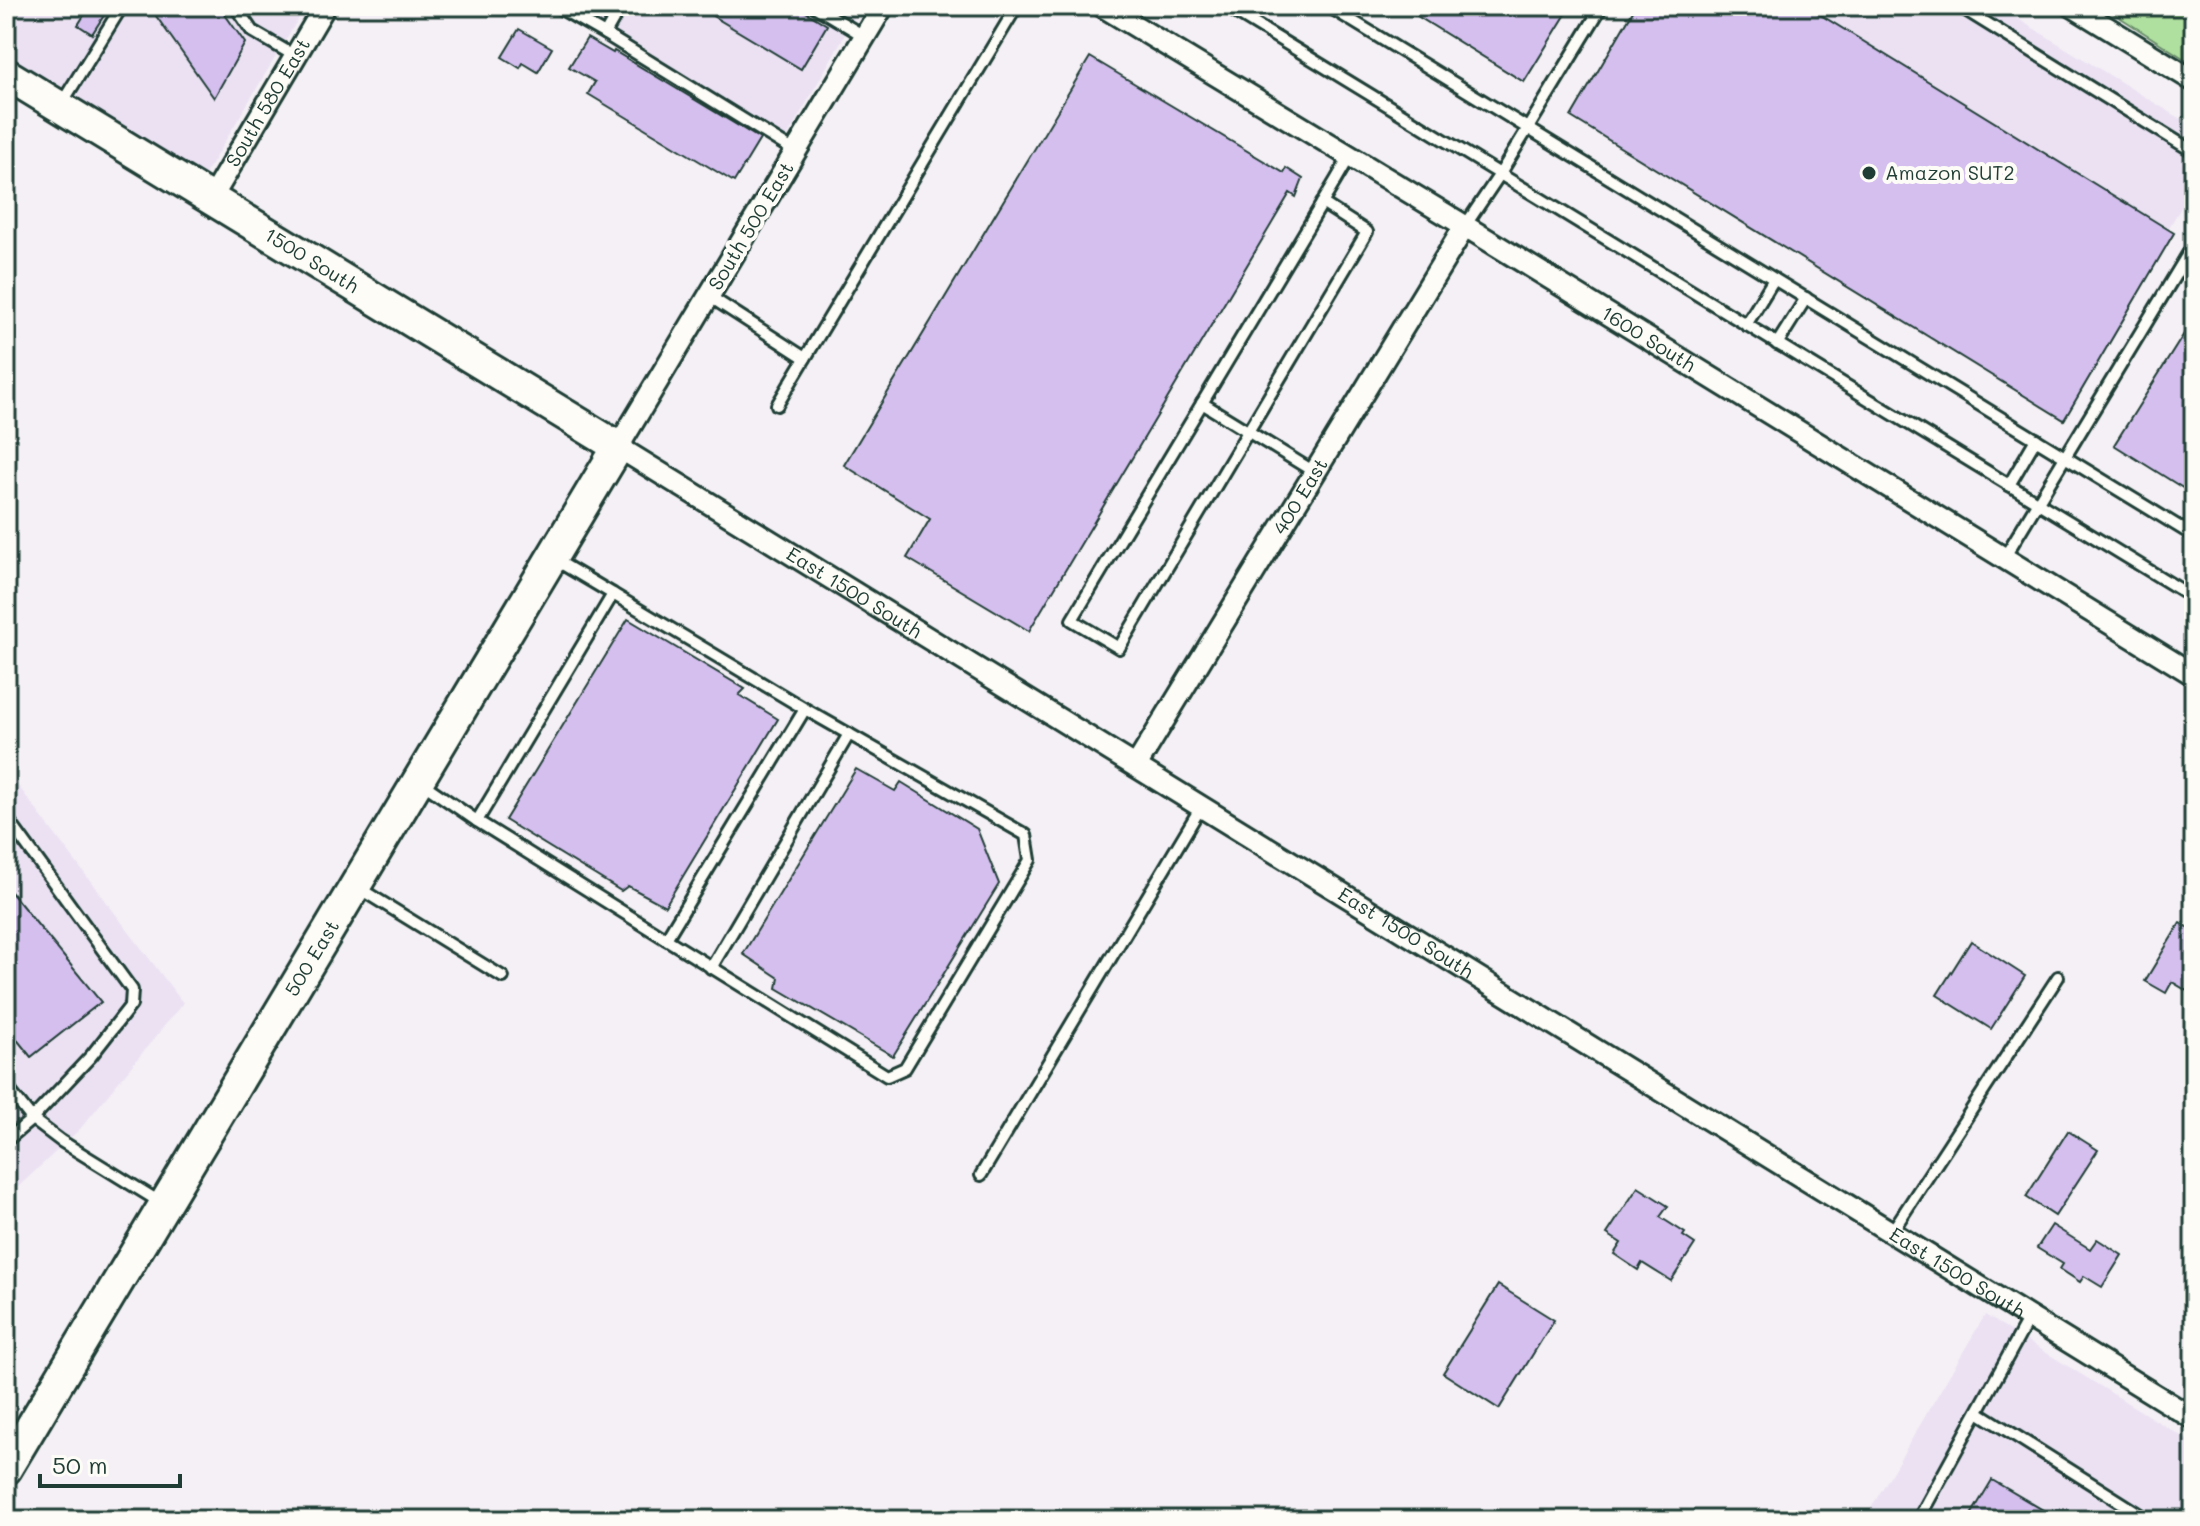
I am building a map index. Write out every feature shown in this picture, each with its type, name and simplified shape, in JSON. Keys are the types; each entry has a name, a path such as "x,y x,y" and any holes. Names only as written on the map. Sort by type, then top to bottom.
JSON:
{"street":[{"name":"South 580 East","path":"211,199 325,6"},
{"name":"South 500 East","path":"618,447 883,6"},
{"name":"1600 South","path":"1102,6 2194,675"},
{"path":"2072,6 2194,81"},
{"name":"1500 South","path":"6,74 618,447"},
{"name":"400 East","path":"1136,766 1465,226"},
{"name":"500 East","path":"6,1469 618,447"},
{"name":"East 1500 South","path":"618,447 2194,1419"}],"lane":[{"path":"60,106 122,6"},
{"path":"235,6 252,31 295,56"},
{"path":"556,6 796,152"},
{"path":"605,34 621,6"},
{"path":"814,6 864,36"},
{"path":"777,405 1017,6"},
{"path":"1225,6 2194,598"},
{"path":"1328,6 2194,536"},
{"path":"1465,226 1602,6"},
{"path":"1959,6 2194,152"},
{"path":"1322,203 1367,232 1119,648 1072,620 1350,156"},
{"path":"2004,558 2194,244"},
{"path":"1746,325 1774,279"},
{"path":"709,296 805,358"},
{"path":"1777,344 1806,298"},
{"path":"1202,403 1316,473"},
{"path":"2009,485 2036,439"},
{"path":"418,780 477,821 887,1076 905,1068 1030,860 1026,835 805,709 552,558"},
{"path":"477,821 613,594"},
{"path":"666,939 805,709"},
{"path":"711,968 849,734"},
{"path":"981,1175 1201,807"},
{"path":"6,817 132,990 131,1005 91,1056 32,1119 6,1141"},
{"path":"355,886 503,977"},
{"path":"1891,1233 2058,977"},
{"path":"6,1086 32,1119 61,1141 165,1205"},
{"path":"1918,1520 2029,1318"},
{"path":"1978,1412 2149,1520"}],"shaded area":[{"path":"6,6 306,6 203,178 6,61"},
{"path":"547,6 861,6 780,150"},
{"path":"1806,6 1997,6 2194,127 2194,186 2168,229"},
{"path":"6,770 183,1003 80,1129 6,1196"},
{"path":"1985,1315 2194,1444 2194,1520 1864,1520"}],"green space":[{"path":"2113,6 2194,6 2194,65 2110,11"}],"building":[{"path":"90,6 110,6 92,34 78,25"},
{"path":"149,6 219,6 245,43 214,98"},
{"path":"696,6 796,6 827,25 801,69"},
{"path":"1401,6 1571,6 1524,82"},
{"name":"Amazon SUT2","path":"1636,6 1806,6 2174,233 2064,420 1571,117"},
{"path":"519,29 552,48 538,72 523,63 520,68 502,57"},
{"path":"587,38 760,139 734,182 588,94 595,82 569,67"},
{"path":"1090,57 1284,173 1286,168 1303,179 1296,197 1290,193 1029,631 907,558 930,519 844,465"},
{"path":"2194,318 2194,495 2114,445"},
{"path":"628,619 745,689 739,695 778,719 665,906 628,886 621,891 505,820"},
{"path":"856,769 895,791 901,782 977,829 999,884 893,1056 777,988 779,978 743,954"},
{"path":"6,886 101,1002 31,1057 6,1026"},
{"path":"2180,923 2194,931 2194,995 2172,982 2166,993 2145,981"},
{"path":"1971,941 2025,976 1991,1029 1937,995"},
{"path":"2068,1131 2098,1150 2055,1216 2026,1197"},
{"path":"1638,1187 1668,1206 1660,1217 1685,1233 1683,1236 1695,1244 1671,1281 1642,1263 1638,1270 1614,1254 1621,1243 1607,1234"},
{"path":"2052,1225 2090,1249 2097,1239 2122,1255 2102,1287 2084,1276 2080,1282 2060,1269 2063,1264 2037,1248"},
{"path":"1498,1285 1554,1320 1499,1409 1443,1373"},
{"path":"1992,1480 2060,1520 1968,1520"}],"place":[{"name":"Amazon SUT2","path":"1869,173"}]}
